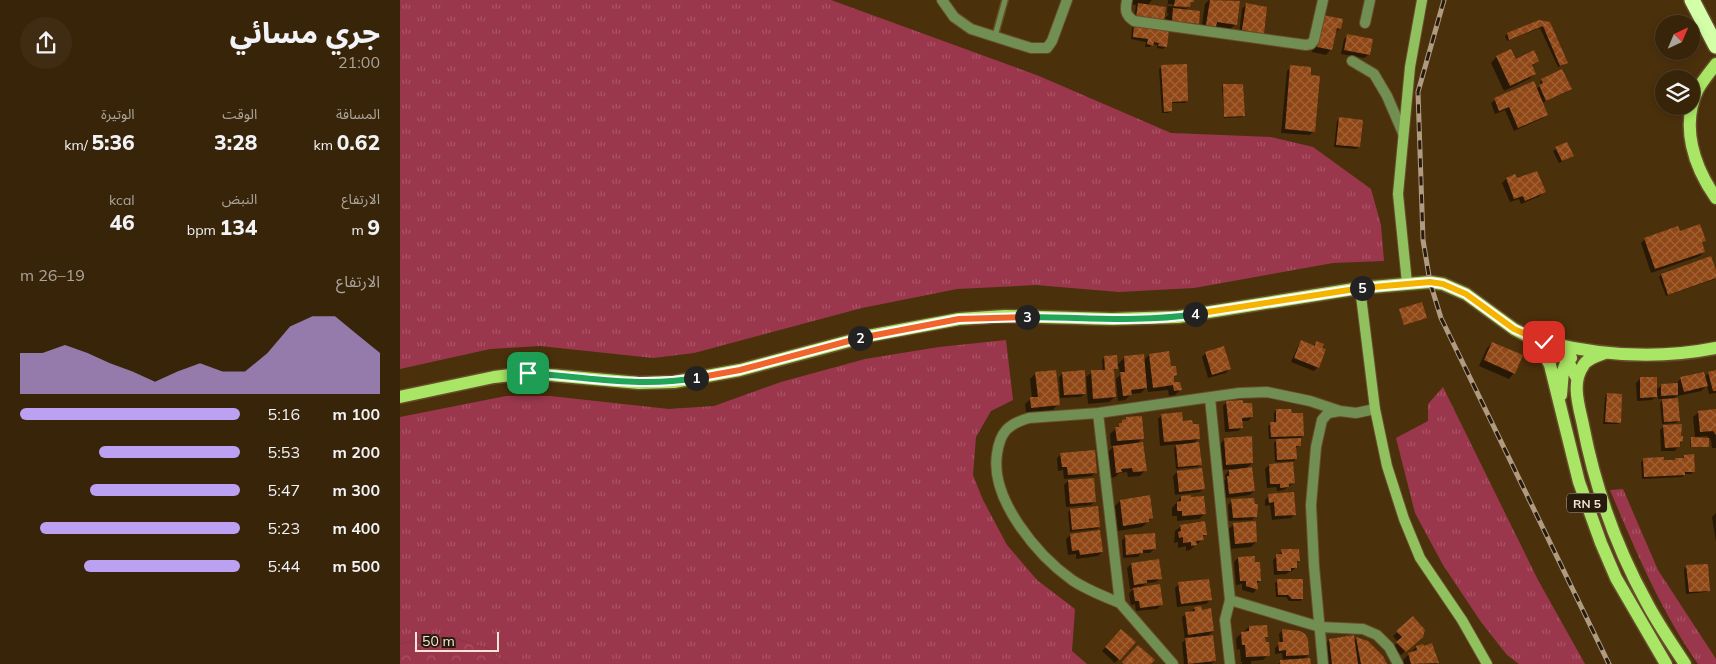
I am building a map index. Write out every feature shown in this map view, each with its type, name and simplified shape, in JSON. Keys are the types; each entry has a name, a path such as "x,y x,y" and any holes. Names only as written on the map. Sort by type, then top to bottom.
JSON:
{"highway":[{"path":"1692,0 1716,46"}],"main road":[{"path":"1716,64 1698,90 1689,122 1689,139 1698,168 1716,198"},
{"path":"400,397 494,377 528,373 639,382 674,382 740,370 868,336 959,319 1005,316 1112,319 1178,317 1360,288 1430,282 1456,288 1514,329 1558,352 1567,360 1578,378"},
{"path":"1527,336 1544,342 1605,353 1674,355 1716,348"},
{"name":"RN 5","path":"1527,336 1546,357 1550,365 1579,482 1601,543 1616,578 1666,664"},
{"path":"1567,360 1587,351"},
{"path":"1578,378 1583,364 1589,359 1605,353"},
{"name":"RN 5","path":"1561,408 1563,371 1567,360"},
{"name":"RN 5","path":"1578,378 1578,403 1590,460 1609,520 1636,583 1685,664"}],"street":[{"path":"942,0 954,17 971,29 1031,48 1047,48 1052,41 1067,0"},
{"path":"1127,0 1125,11 1127,16 1134,21 1306,45 1311,44 1314,40 1323,0"},
{"path":"1365,23 1370,0"},
{"path":"1407,283 1398,194 1410,67 1422,0"},
{"path":"1352,61 1374,74 1387,96 1403,133"},
{"path":"1360,288 1375,410 1387,466 1404,518 1420,558 1462,620 1487,664"},
{"path":"1173,664 1120,603 1091,591 1070,578 1036,547 1016,521 1004,502 998,484 995,462 999,440 1008,428 1029,418 1098,413 1239,393 1267,392 1310,401 1340,411 1356,413 1375,410"},
{"path":"1210,398 1230,600 1225,620 1230,664"},
{"path":"1323,664 1310,505 1316,447 1322,420 1328,413 1340,411"},
{"path":"1098,413 1120,603"},
{"path":"1230,600 1320,627 1364,629 1377,635 1389,647 1398,664"}],"lane":[{"path":"996,36 1005,0"}],"green space":[{"path":"400,0 831,0 1039,76 1171,133 1271,137 1313,147 1371,189 1381,225 1384,261 1333,263 1194,288 1119,292 1036,285 957,289 862,308 694,353 653,358 540,346 490,349 400,369"},
{"path":"1006,340 1013,400 991,411 976,437 973,475 983,500 1007,545 1037,580 1075,609 1072,651 1087,664 506,664 487,648 441,634 400,644 400,417 506,396 550,396 669,409 714,406 781,382 865,359 939,347"},
{"path":"1443,387 1538,580 1585,664 1519,664 1507,655 1481,622 1443,565 1415,513 1396,438 1428,421 1428,404"},
{"path":"1623,489 1658,570 1716,659 1716,664 1698,664 1660,601 1610,490"},
{"path":"441,634 487,648 506,664 400,664 400,644"}],"building":[{"path":"1175,0 1194,0 1194,2 1191,2 1190,7 1174,6"},
{"path":"1210,0 1240,1 1237,25 1217,22 1216,27 1206,25"},
{"path":"1138,3 1166,7 1164,21 1136,18"},
{"path":"1246,3 1267,7 1264,34 1242,30"},
{"path":"1173,8 1200,11 1199,24 1172,21"},
{"path":"1323,15 1343,19 1341,29 1337,28 1332,50 1317,47"},
{"path":"1539,20 1550,22 1568,63 1560,66 1543,26 1509,40 1507,33"},
{"path":"1134,24 1169,30 1167,47 1158,46 1159,43 1154,42 1153,46 1147,44 1148,39 1133,37"},
{"path":"1347,34 1373,39 1370,55 1344,50"},
{"path":"1511,49 1516,59 1534,50 1539,61 1532,65 1536,74 1510,86 1496,56"},
{"path":"1187,64 1188,101 1172,102 1172,111 1164,112 1161,65"},
{"path":"1290,65 1311,67 1311,75 1320,76 1315,132 1285,129"},
{"path":"1562,69 1572,89 1546,101 1539,85 1543,83 1541,79"},
{"path":"1534,81 1548,115 1518,128 1509,107 1499,111 1494,98"},
{"path":"1223,84 1243,84 1245,116 1224,117"},
{"path":"1339,117 1363,120 1360,147 1336,145"},
{"path":"1567,142 1574,156 1562,161 1555,147"},
{"path":"1537,171 1546,192 1525,201 1523,196 1514,199 1506,178 1515,174 1517,178"},
{"path":"1700,224 1706,241 1702,242 1705,252 1655,269 1644,238 1678,226 1680,231"},
{"path":"1711,256 1716,270 1716,278 1668,295 1661,274"},
{"path":"1422,302 1427,318 1404,325 1399,309"},
{"path":"1301,340 1315,346 1316,341 1324,344 1322,348 1326,349 1319,368 1294,358"},
{"path":"1492,342 1523,355 1515,374 1484,360"},
{"path":"1224,346 1231,369 1212,375 1205,352"},
{"path":"1169,351 1171,366 1176,366 1177,375 1174,376 1174,382 1180,382 1182,390 1174,391 1173,385 1153,388 1149,354"},
{"path":"1144,354 1147,388 1131,390 1132,395 1123,396 1120,372 1125,372 1124,356"},
{"path":"1117,355 1118,369 1114,369 1116,397 1093,399 1091,370 1105,370 1104,356"},
{"path":"1056,370 1060,405 1031,408 1030,397 1038,397 1035,372"},
{"path":"1085,370 1086,394 1064,395 1062,372"},
{"path":"1716,370 1716,391 1713,391 1708,372"},
{"path":"1704,372 1708,386 1684,392 1680,377"},
{"path":"1640,377 1657,377 1657,397 1640,398"},
{"path":"1678,383 1678,395 1661,396 1661,384"},
{"path":"1607,393 1622,394 1621,423 1605,422"},
{"path":"1678,398 1680,421 1664,422 1662,399"},
{"path":"1243,400 1243,403 1252,403 1253,417 1242,418 1243,428 1229,429 1226,401"},
{"path":"1276,409 1291,409 1292,413 1303,413 1304,436 1271,437 1270,422 1276,422"},
{"path":"1716,409 1716,435 1713,431 1700,432 1698,411"},
{"path":"1182,412 1183,421 1192,420 1193,424 1199,424 1200,439 1164,442 1161,414"},
{"path":"1142,416 1144,439 1117,441 1115,427 1119,427 1119,423 1122,423 1122,420 1126,419 1126,417"},
{"path":"1682,424 1681,436 1683,436 1683,441 1680,442 1680,447 1665,448 1663,425"},
{"path":"1252,436 1253,463 1226,465 1224,438"},
{"path":"1691,437 1709,438 1709,447 1691,447"},
{"path":"1301,438 1301,446 1296,446 1297,459 1277,460 1276,439"},
{"path":"1143,442 1147,471 1133,472 1132,468 1121,469 1122,472 1116,473 1113,446"},
{"path":"1199,442 1202,465 1178,467 1176,445"},
{"path":"1095,450 1097,473 1068,475 1067,467 1062,467 1060,453"},
{"path":"1694,454 1695,472 1685,472 1685,475 1644,477 1643,458 1664,457 1664,460 1675,460 1675,458 1684,458 1684,455"},
{"path":"1293,462 1295,483 1289,484 1289,487 1280,488 1280,484 1270,484 1269,464"},
{"path":"1252,467 1255,491 1229,494 1227,476 1229,476 1229,470"},
{"path":"1202,468 1205,489 1179,492 1177,471"},
{"path":"1094,478 1096,502 1070,504 1068,480"},
{"path":"1294,492 1296,515 1275,516 1274,502 1269,503 1268,494"},
{"path":"1150,495 1153,518 1149,519 1149,522 1123,526 1120,500"},
{"path":"1191,495 1191,497 1204,496 1206,514 1182,516 1182,511 1177,511 1177,502 1181,501 1181,496"},
{"path":"1254,498 1255,504 1258,504 1257,517 1233,518 1231,499"},
{"path":"1098,506 1100,527 1072,530 1070,509"},
{"path":"1205,521 1207,535 1203,535 1204,540 1196,541 1197,545 1191,546 1191,542 1183,543 1183,537 1179,538 1178,532 1181,531 1180,525"},
{"path":"1256,521 1257,542 1235,544 1233,523"},
{"path":"1100,530 1103,552 1080,555 1079,550 1072,551 1070,534"},
{"path":"1155,533 1156,549 1143,550 1143,553 1126,555 1125,535"},
{"path":"1281,549 1299,549 1300,561 1297,561 1297,568 1291,568 1291,571 1277,571 1276,554 1282,554"},
{"path":"1255,556 1255,562 1260,562 1261,581 1257,581 1258,590 1246,586 1246,581 1240,581 1238,557"},
{"path":"1159,559 1162,579 1147,580 1147,583 1134,585 1131,563"},
{"path":"1708,564 1710,591 1689,592 1686,565"},
{"path":"1209,579 1212,600 1181,604 1178,582"},
{"path":"1277,579 1303,579 1303,599 1292,599 1288,595 1278,595"},
{"path":"1160,584 1163,605 1140,608 1139,601 1135,601 1133,588"},
{"path":"1201,606 1202,610 1211,608 1214,631 1188,635 1185,612 1195,611 1194,607"},
{"path":"1413,616 1425,630 1423,637 1406,652 1396,642 1402,637 1396,631"},
{"path":"1267,625 1268,637 1265,637 1266,642 1269,642 1270,656 1246,657 1245,645 1242,645 1241,632 1249,631 1249,626"},
{"path":"1121,629 1136,642 1120,660 1105,647"},
{"path":"1282,629 1300,631 1305,634 1308,639 1309,655 1286,656 1286,650 1279,651 1278,642 1283,642"},
{"path":"1213,635 1216,661 1188,664 1185,638"},
{"path":"1354,635 1358,664 1332,664 1329,639"},
{"path":"1356,637 1368,641 1383,656 1387,664 1361,664"},
{"path":"1432,643 1439,663 1411,664 1408,653 1417,650 1416,646"},
{"path":"1138,645 1155,660 1151,664 1124,664 1122,662"},
{"path":"1310,658 1311,664 1280,664 1280,660"}],"railway":[{"path":"1444,0 1418,92 1423,240 1430,282 1441,318 1609,664"}],"route":[{"path":"528,373 639,382 674,382 740,370 868,336 959,319 1005,316 1112,319 1178,317 1360,288 1430,282 1456,288 1514,329 1544,342"}]}
